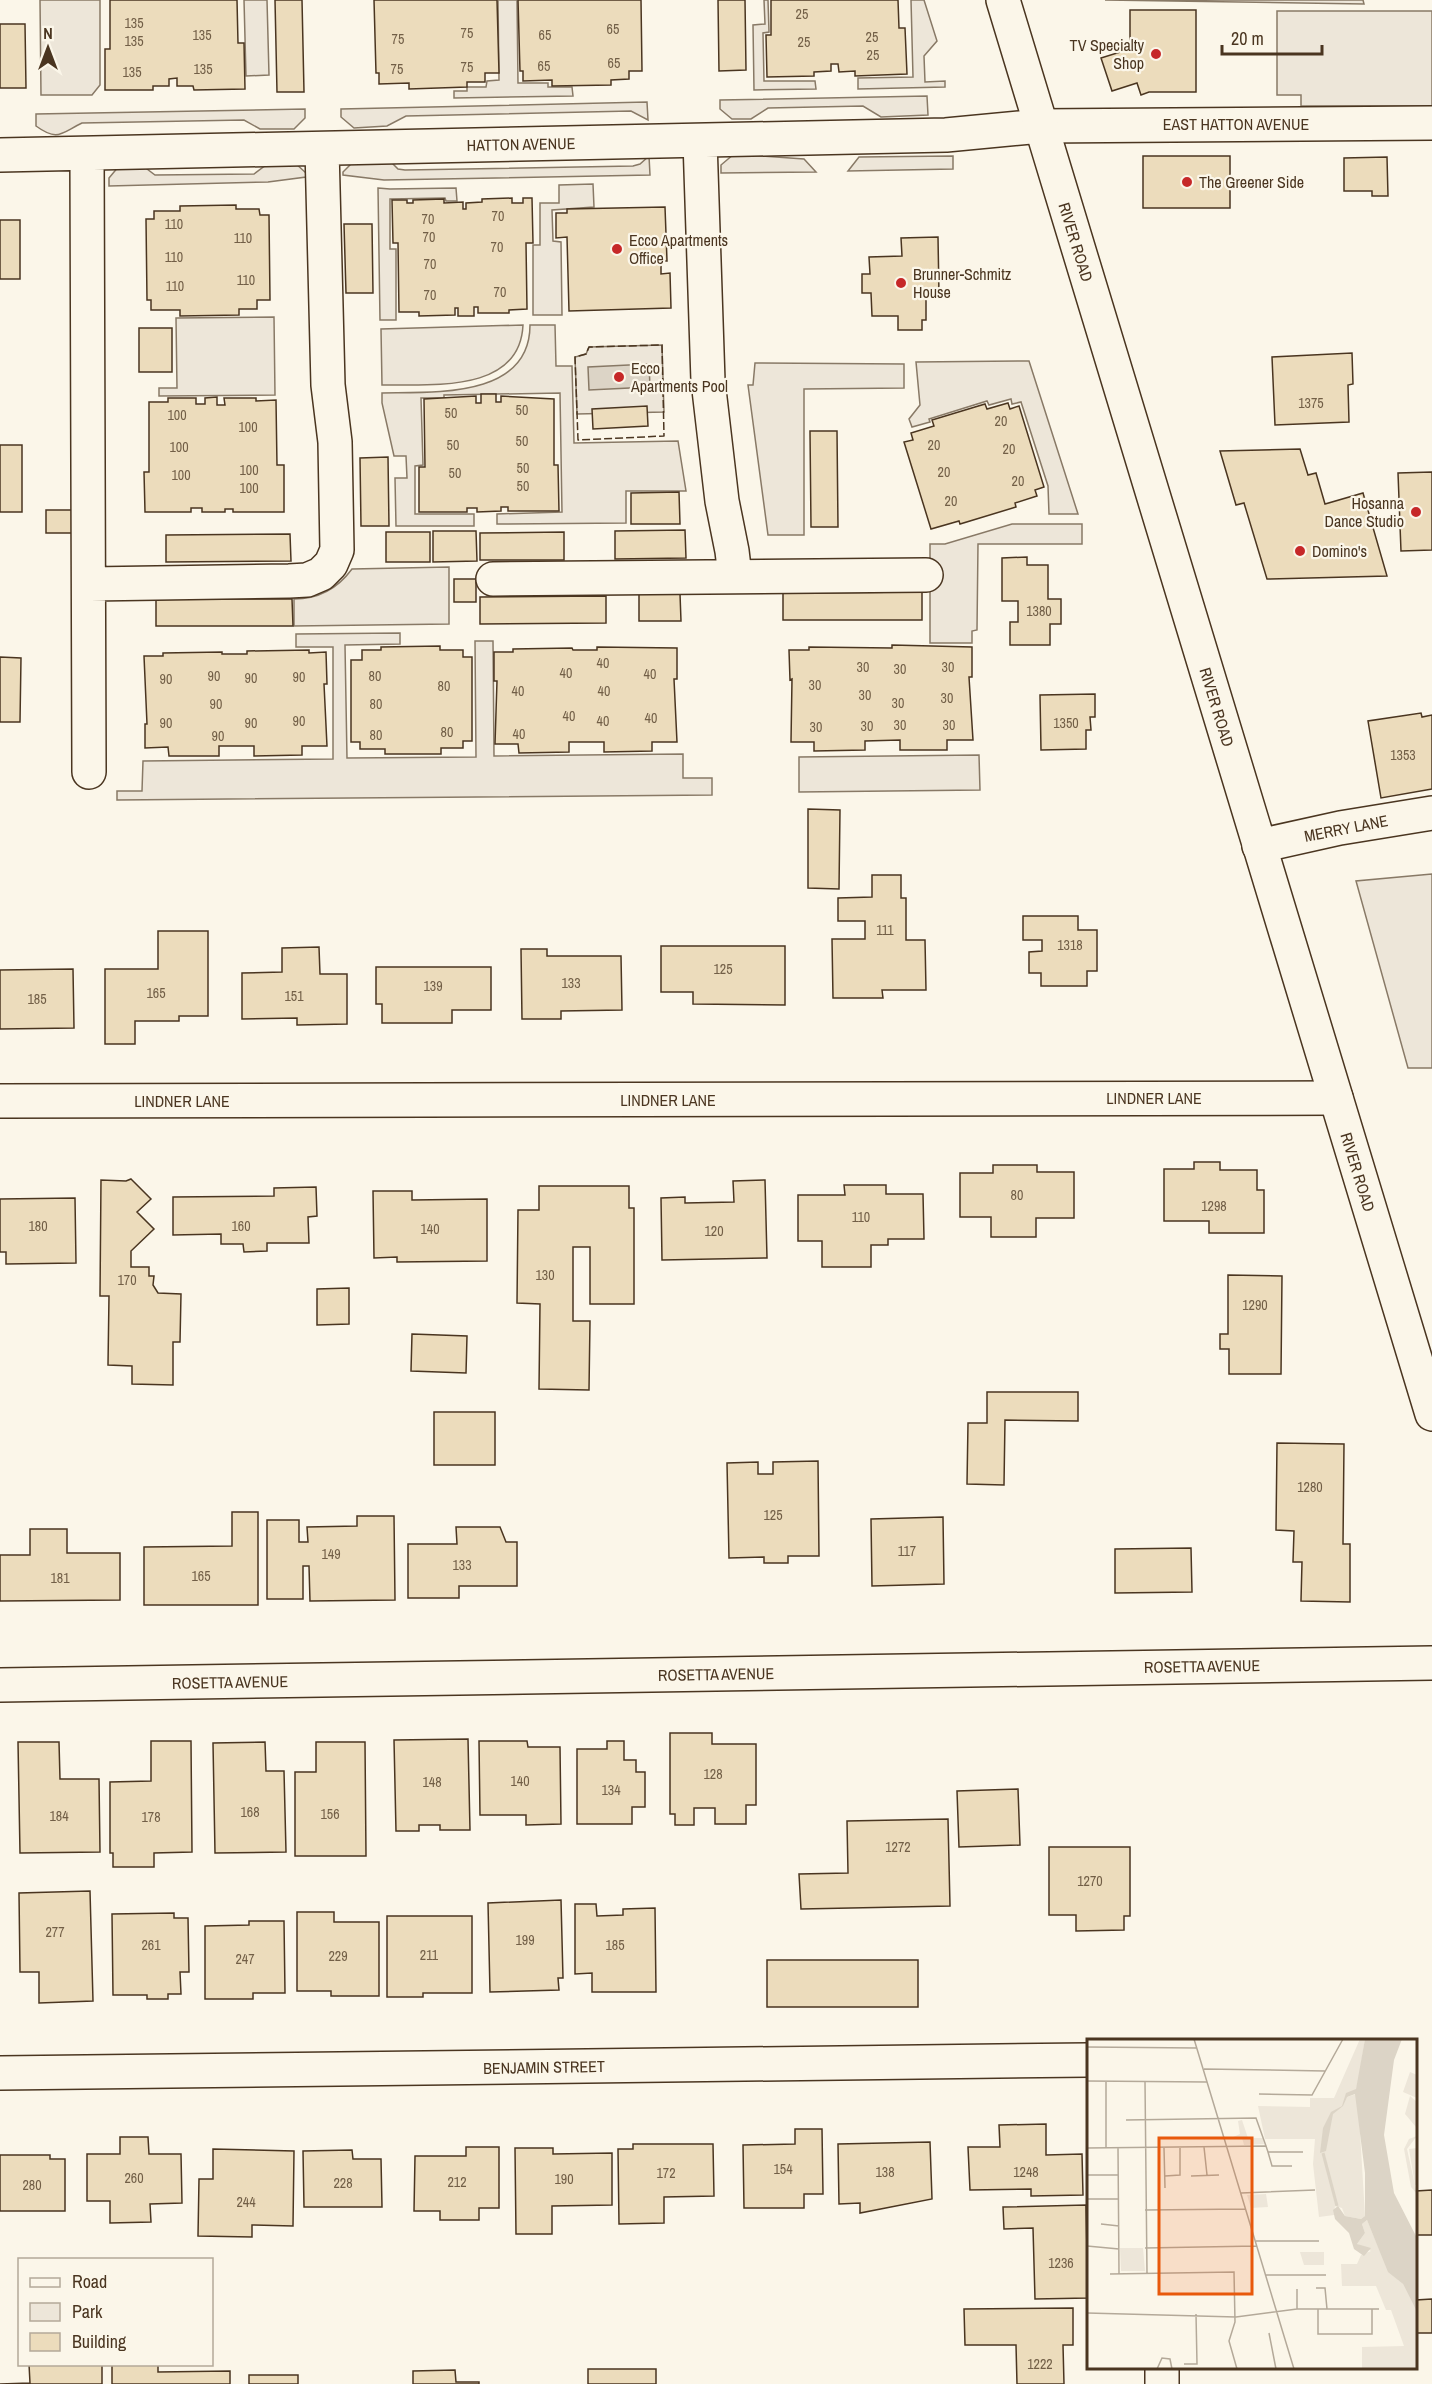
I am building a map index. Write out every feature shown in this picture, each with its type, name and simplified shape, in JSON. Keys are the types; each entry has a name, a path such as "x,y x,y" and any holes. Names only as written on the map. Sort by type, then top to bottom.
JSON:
{"street":[{"name":"RIVER ROAD","path":"1003,0 1432,1414"},
{"name":"EAST HATTON AVENUE","path":"1041,126 1432,123"},
{"name":"HATTON AVENUE","path":"0,155 946,135 1041,126"},
{"path":"700,141 708,381 722,501 735,576"},
{"path":"90,584 289,581 314,577 321,574 331,564 337,550 338,531 334,430 328,385 322,148"},
{"path":"87,154 89,772"},
{"path":"493,579 926,575"},
{"name":"MERRY LANE","path":"1259,846 1340,828 1432,813"},
{"name":"LINDNER LANE","path":"0,1101 1336,1098"},
{"name":"ROSETTA AVENUE","path":"0,1685 1432,1663"},
{"name":"BENJAMIN STREET","path":"0,2073 1087,2060"}],"green space":[{"path":"40,0 100,0 100,85 92,95 41,95"},
{"path":"244,0 267,0 269,75 246,76"},
{"path":"498,0 517,0 518,83 548,83 548,87 572,87 573,96 454,98 454,91 467,91 467,87 486,87 487,81 499,80"},
{"path":"764,0 768,0 769,32 763,33 764,81 815,81 816,89 754,90 753,25 765,24"},
{"path":"911,0 924,0 937,41 924,56 925,82 945,81 945,87 858,89 858,78 913,77"},
{"path":"1105,0 1363,0 1364,4"},
{"path":"1277,11 1432,11 1432,106 1301,106 1301,95 1277,95"},
{"path":"927,96 928,115 881,117 863,106 768,108 751,119 732,119 720,109 720,100"},
{"path":"647,102 648,120 631,111 406,116 387,126 354,128 341,117 341,109"},
{"path":"305,109 305,118 294,129 260,129 244,120 82,123 64,133 55,135 36,126 36,114"},
{"path":"734,154 804,159 816,172 721,173 721,165"},
{"path":"649,156 650,175 384,180 343,175 343,172 354,161 392,163 398,169 405,170 633,166 640,164"},
{"path":"953,156 953,169 848,171 859,157"},
{"path":"294,162 306,173 306,177 268,182 109,186 109,178 119,166 143,166 155,175 254,174 266,165"},
{"path":"593,184 594,207 552,210 553,241 561,242 562,315 533,315 533,245 540,245 540,203 559,203 559,185"},
{"path":"378,188 456,188 457,201 446,201 445,198 390,199 390,249 396,249 396,320 380,320"},
{"path":"274,317 275,395 159,396 159,388 177,388 176,318"},
{"path":"523,325 518,347 506,363 490,374 447,384 382,385 381,329"},
{"path":"530,325 555,325 556,366 572,366 574,443 678,441 686,491 626,491 626,523 497,524 497,514 562,512 560,393 444,395 444,398 421,398 423,465 415,466 415,514 474,514 474,526 396,526 395,478 407,478 406,456 394,456 382,403 382,393 451,391 497,379 514,367 526,349"},
{"path":"662,345 664,412 577,414 575,357 586,354 589,347"},
{"path":"1029,361 1078,514 1049,514 1048,486 1021,402 1012,404 1011,399 989,405 987,401 929,419 930,422 912,427 909,419 920,405 916,362"},
{"path":"755,363 904,364 904,388 804,389 804,535 768,535 748,385 753,385"},
{"path":"1012,524 1082,524 1082,544 978,544 977,630 972,631 972,643 930,643 930,544 945,544"},
{"path":"449,567 449,624 294,626 294,599 311,597 327,591 340,582 352,569"},
{"path":"400,633 400,644 345,645 347,758 476,757 475,641 493,641 494,756 683,754 683,778 712,778 712,795 117,800 117,791 142,791 143,761 333,759 333,647 296,647 296,634"},
{"path":"979,755 980,790 799,792 799,757"},
{"path":"1432,874 1432,1068 1408,1068 1356,881"}],"shaded area":[{"name":"Ecco Apartments Pool","path":"649,364 650,387 589,390 588,367"}],"building":[{"path":"110,0 237,0 238,43 244,43 245,89 194,90 193,86 177,86 177,78 169,79 169,86 153,86 153,90 105,90 105,49 110,49"},
{"path":"275,0 302,0 304,92 277,92"},
{"path":"374,0 497,0 499,73 485,73 485,82 467,82 467,87 409,89 409,83 379,84 379,73 376,73"},
{"path":"518,0 641,0 642,71 629,71 629,79 611,80 611,85 552,86 552,80 523,81 523,71 520,71"},
{"path":"718,0 745,0 746,70 719,71"},
{"path":"771,0 898,0 899,28 905,28 907,74 855,76 855,71 839,72 838,64 831,64 831,71 814,72 814,76 767,77 766,35 771,35"},
{"name":"TV Specialty Shop","path":"1130,10 1196,10 1196,92 1149,92 1141,95 1137,83 1112,91 1101,58 1130,49"},
{"path":"0,24 25,24 26,88 0,88"},
{"name":"The Greener Side","path":"1143,156 1230,156 1230,208 1143,208"},
{"path":"1387,157 1388,196 1372,196 1372,191 1344,191 1344,158"},
{"path":"512,198 512,203 523,203 523,198 532,198 533,243 526,243 527,309 509,310 509,313 478,313 478,307 474,307 474,316 458,316 458,308 455,308 455,315 419,316 419,312 399,312 398,243 393,243 392,200 407,200 407,203 413,203 413,200 444,199 444,203 463,202 463,209 466,209 466,203 482,202 482,199"},
{"path":"236,205 236,209 259,209 260,215 269,215 270,300 257,300 257,309 239,309 239,315 180,316 180,310 151,310 151,300 147,300 146,219 154,219 154,211 180,211 180,206"},
{"name":"Ecco Apartments Office","path":"665,207 667,261 661,261 661,274 670,273 671,308 569,311 567,237 556,238 556,213 567,213 567,209"},
{"path":"0,220 20,220 20,279 0,279"},
{"path":"344,224 372,224 373,293 346,293"},
{"name":"Brunner-Schmitz House","path":"938,237 939,295 926,296 926,320 922,320 922,330 898,330 898,316 872,316 871,293 862,293 862,274 870,274 869,257 902,256 901,238"},
{"path":"139,328 172,328 172,372 139,372"},
{"path":"1352,353 1353,384 1348,385 1349,422 1275,425 1272,357"},
{"path":"481,394 496,394 496,402 501,402 501,396 554,399 554,465 558,465 559,511 508,511 508,507 501,507 501,511 477,512 477,508 467,508 467,512 419,512 419,467 425,467 424,399 476,396 476,403 481,403"},
{"path":"217,397 217,405 225,405 224,398 276,400 277,465 284,465 284,512 233,512 233,509 225,509 225,512 202,512 202,508 191,508 191,512 145,512 144,472 149,472 149,402 168,402 168,398 196,398 196,404 205,404 205,398"},
{"path":"1008,403 1010,409 1019,406 1044,487 1035,490 1037,496 1015,503 1016,507 960,524 959,521 931,529 904,442 913,440 911,433 934,426 932,420 985,404 987,409"},
{"path":"647,406 648,426 593,429 592,409"},
{"path":"810,431 837,431 838,527 811,527"},
{"path":"0,445 22,445 22,512 0,512"},
{"path":"1300,449 1308,475 1316,473 1325,504 1363,493 1387,576 1267,579 1244,503 1236,505 1220,451"},
{"path":"388,457 389,526 361,526 360,458"},
{"name":"Hosanna Dance Studio","path":"1432,472 1432,550 1401,551 1398,473"},
{"path":"679,492 680,524 631,524 631,493"},
{"path":"46,510 72,510 72,533 46,533"},
{"path":"685,530 686,558 615,559 615,531"},
{"path":"433,531 476,531 477,561 433,562"},
{"path":"386,532 430,532 430,562 386,562"},
{"path":"564,532 564,560 480,560 480,533"},
{"path":"290,534 291,561 166,562 166,535"},
{"path":"1027,557 1027,565 1048,565 1048,599 1061,599 1061,624 1050,624 1050,645 1010,645 1010,622 1018,622 1018,601 1002,601 1002,558"},
{"path":"454,579 476,579 476,602 454,602"},
{"path":"922,592 922,620 783,620 783,593"},
{"path":"639,594 680,594 681,621 639,621"},
{"path":"606,596 606,623 480,624 480,597"},
{"path":"156,599 292,599 293,626 156,626"},
{"path":"892,645 972,647 972,677 969,677 973,740 947,740 947,750 900,750 900,740 865,741 865,750 814,751 814,742 791,742 792,679 790,680 789,650 809,650 809,647 892,648"},
{"path":"440,646 440,650 463,650 463,657 472,657 472,741 463,741 463,748 441,748 441,754 385,754 385,749 360,749 360,742 351,742 351,660 362,660 362,650 381,650 381,647"},
{"path":"597,647 677,648 677,679 674,679 677,742 652,742 652,751 604,752 604,742 569,742 569,752 519,753 518,744 495,744 497,681 494,681 494,652 513,652 513,649 597,650"},
{"path":"309,650 309,653 326,652 327,684 324,684 327,746 302,746 302,755 254,756 254,746 219,746 219,756 169,756 168,747 145,748 145,724 147,724 144,656 163,656 163,653 247,654 247,651"},
{"path":"0,657 21,658 20,722 0,722"},
{"path":"1095,694 1095,717 1090,717 1091,730 1086,730 1086,749 1041,750 1040,695"},
{"path":"1421,713 1422,717 1432,715 1432,789 1381,798 1368,721"},
{"path":"808,809 840,810 839,889 808,888"},
{"path":"872,875 901,875 901,898 906,898 906,940 925,940 926,990 882,990 883,998 833,998 832,939 865,939 865,921 838,921 838,898 872,897"},
{"path":"1023,916 1078,916 1078,930 1097,930 1097,971 1087,971 1087,986 1041,986 1041,973 1029,973 1029,952 1042,951 1042,940 1023,940"},
{"path":"158,931 208,931 208,1016 179,1016 179,1021 135,1021 135,1044 105,1044 105,969 158,969"},
{"path":"661,946 785,946 785,1005 693,1004 693,992 661,992"},
{"path":"319,947 320,974 347,974 347,1024 297,1025 297,1018 242,1019 242,973 282,972 282,948"},
{"path":"521,949 547,949 547,956 621,956 622,1010 561,1011 561,1019 522,1019"},
{"path":"376,967 491,967 491,1010 452,1010 452,1023 382,1023 382,1004 376,1004"},
{"path":"73,969 74,1028 0,1029 0,970"},
{"path":"1194,1162 1220,1162 1220,1170 1257,1170 1257,1190 1264,1190 1264,1233 1209,1233 1209,1221 1164,1221 1164,1169 1194,1169"},
{"path":"993,1165 1037,1165 1037,1172 1074,1172 1074,1218 1036,1218 1036,1237 991,1237 991,1217 960,1217 960,1173 993,1173"},
{"path":"131,1179 151,1199 137,1212 154,1229 131,1251 131,1267 149,1267 149,1276 154,1276 153,1285 158,1293 181,1294 180,1342 173,1342 173,1385 132,1384 132,1366 108,1365 109,1296 100,1296 101,1180 126,1181"},
{"path":"765,1180 767,1258 662,1260 661,1198 685,1197 685,1203 734,1202 733,1181"},
{"path":"844,1185 886,1185 886,1194 923,1194 924,1239 888,1239 888,1245 871,1245 871,1267 822,1267 822,1241 798,1241 798,1195 845,1195"},
{"path":"539,1186 629,1186 629,1208 634,1208 634,1304 590,1304 590,1247 573,1247 573,1321 590,1321 589,1390 539,1389 540,1304 517,1303 518,1210 539,1210"},
{"path":"316,1187 317,1216 308,1217 309,1243 267,1243 267,1251 244,1252 243,1244 221,1244 221,1234 173,1235 173,1197 274,1196 274,1188"},
{"path":"373,1191 412,1191 412,1200 487,1199 487,1261 397,1262 397,1257 374,1258"},
{"path":"75,1198 76,1263 6,1264 6,1252 0,1252 0,1199"},
{"path":"1228,1275 1282,1276 1281,1374 1229,1374 1229,1349 1220,1349 1220,1334 1228,1334"},
{"path":"349,1288 349,1324 317,1325 317,1289"},
{"path":"412,1334 467,1336 466,1373 411,1371"},
{"path":"987,1392 1078,1392 1078,1421 1005,1420 1004,1485 967,1484 968,1423 987,1423"},
{"path":"434,1412 495,1412 495,1465 434,1465"},
{"path":"1277,1443 1344,1444 1343,1544 1350,1544 1350,1602 1301,1601 1302,1562 1293,1562 1294,1531 1276,1530"},
{"path":"818,1461 819,1556 788,1556 788,1563 764,1563 764,1557 729,1558 727,1463 758,1462 758,1474 773,1474 773,1462"},
{"path":"232,1512 258,1512 258,1605 144,1605 144,1547 232,1546"},
{"path":"357,1516 394,1516 395,1600 310,1601 309,1566 303,1566 303,1599 267,1599 267,1520 299,1520 299,1542 308,1542 307,1527 357,1526"},
{"path":"943,1517 944,1584 872,1586 871,1519"},
{"path":"456,1527 500,1527 506,1542 517,1542 517,1586 459,1586 459,1598 408,1598 408,1544 457,1544"},
{"path":"30,1529 67,1529 67,1553 120,1553 120,1600 0,1601 0,1555 30,1555"},
{"path":"1191,1548 1192,1592 1115,1593 1115,1549"},
{"path":"670,1733 712,1733 712,1744 756,1744 756,1805 746,1805 746,1824 715,1824 715,1808 694,1808 694,1825 675,1825 675,1814 670,1814"},
{"path":"468,1739 470,1830 440,1830 440,1825 419,1825 419,1831 396,1831 394,1740"},
{"path":"151,1741 191,1741 192,1852 154,1853 154,1867 113,1867 113,1853 110,1853 110,1782 151,1781"},
{"path":"479,1741 527,1741 528,1747 560,1747 561,1824 526,1825 526,1815 480,1815"},
{"path":"607,1741 624,1741 624,1760 636,1760 636,1772 645,1772 645,1807 632,1807 632,1824 577,1824 577,1749 607,1749"},
{"path":"18,1742 59,1742 60,1779 99,1779 100,1852 20,1853"},
{"path":"265,1742 266,1771 284,1771 286,1852 215,1853 213,1743"},
{"path":"316,1742 365,1742 366,1856 295,1856 295,1772 316,1772"},
{"path":"1018,1789 1020,1845 959,1847 957,1791"},
{"path":"948,1819 950,1906 801,1909 799,1874 848,1873 847,1821"},
{"path":"1049,1847 1130,1847 1130,1916 1124,1916 1124,1930 1076,1931 1076,1915 1049,1915"},
{"path":"90,1891 93,2001 39,2003 39,1972 20,1972 19,1893"},
{"path":"561,1900 563,1978 558,1978 559,1990 490,1992 488,1903"},
{"path":"575,1904 596,1904 597,1916 623,1915 623,1909 655,1908 656,1992 592,1992 592,1973 575,1974"},
{"path":"297,1912 334,1912 334,1922 379,1922 379,1996 331,1996 331,1991 297,1991"},
{"path":"174,1913 174,1918 188,1918 189,1972 180,1972 181,1994 168,1994 168,1999 147,1999 147,1995 113,1995 112,1914"},
{"path":"387,1916 472,1916 472,1993 423,1993 423,1997 387,1997"},
{"path":"249,1921 284,1921 285,1993 253,1993 253,1999 205,1999 205,1926 249,1925"},
{"path":"767,1960 918,1960 918,2007 767,2007"},
{"path":"1046,2124 1046,2155 1082,2154 1083,2195 1031,2196 1031,2189 970,2190 968,2147 1000,2147 999,2125"},
{"path":"795,2129 822,2129 823,2194 804,2194 804,2208 744,2208 743,2145 795,2144"},
{"path":"120,2137 148,2137 149,2154 181,2154 182,2203 150,2204 151,2222 110,2223 110,2201 87,2201 87,2154 120,2154"},
{"path":"930,2142 932,2199 860,2213 860,2203 839,2204 838,2144"},
{"path":"633,2144 713,2144 714,2196 664,2197 664,2223 619,2224 618,2149 633,2149"},
{"path":"466,2147 499,2147 499,2208 479,2208 479,2220 440,2220 440,2211 414,2211 415,2156 466,2156"},
{"path":"515,2148 553,2148 553,2154 612,2153 612,2205 552,2206 552,2234 516,2234"},
{"path":"213,2149 294,2151 293,2226 252,2225 252,2237 198,2236 199,2179 213,2179"},
{"path":"352,2150 353,2159 381,2159 382,2207 304,2207 303,2151"},
{"path":"0,2155 50,2155 50,2159 65,2159 65,2211 0,2211"},
{"path":"1432,2190 1432,2235 1417,2235 1417,2191"},
{"path":"1086,2205 1087,2298 1035,2299 1033,2228 1004,2229 1003,2207"},
{"path":"1432,2299 1432,2333 1417,2333 1417,2300"},
{"path":"1073,2308 1073,2345 1063,2345 1064,2384 1017,2384 1016,2345 965,2345 964,2309"},
{"path":"29,2366 102,2366 102,2384 0,2384 30,2383"},
{"path":"112,2366 158,2366 158,2372 230,2371 230,2384 112,2384"},
{"path":"588,2369 656,2369 656,2384 588,2384"},
{"path":"455,2370 456,2382 479,2382 479,2384 413,2384 413,2371"},
{"path":"249,2375 298,2375 298,2384 249,2384"}],"fence":[{"path":"662,345 664,436 578,440 575,357 586,354 589,347 662,345"}],"place":[{"name":"TV Specialty Shop","path":"1156,54"},
{"name":"The Greener Side","path":"1187,182"},
{"name":"Ecco Apartments Office","path":"617,249"},
{"name":"Brunner-Schmitz House","path":"901,283"},
{"name":"Ecco Apartments Pool","path":"619,377"},
{"name":"Hosanna Dance Studio","path":"1416,512"},
{"name":"Domino's","path":"1300,551"}]}
